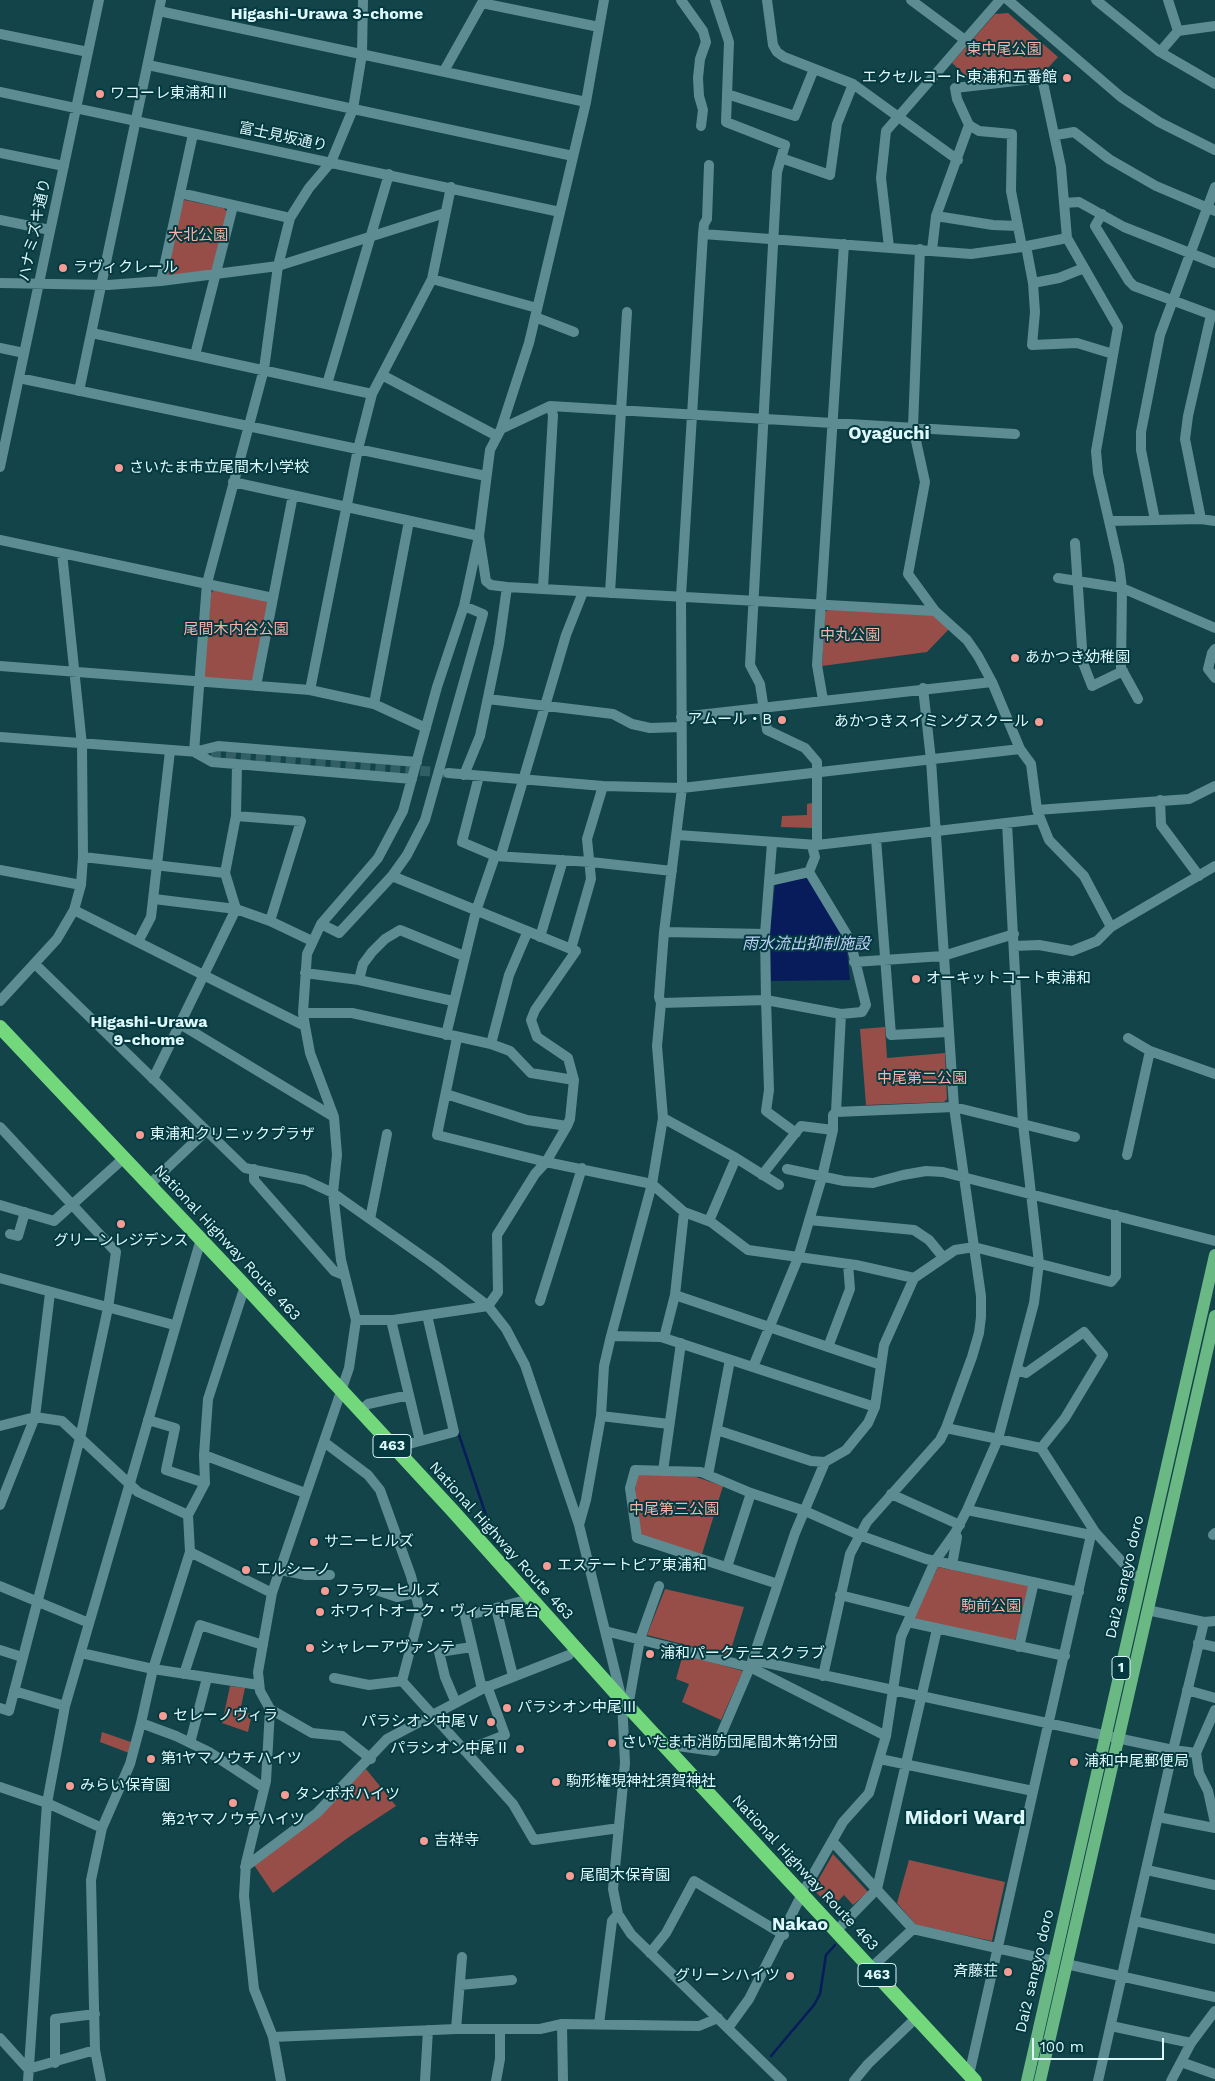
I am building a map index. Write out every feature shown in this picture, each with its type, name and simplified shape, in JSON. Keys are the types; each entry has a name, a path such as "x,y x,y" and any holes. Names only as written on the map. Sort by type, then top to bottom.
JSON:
{"highway":[{"name":"National Highway Route 463","path":"0,1027 125,1157 530,1596 573,1654 625,1703 972,2078"}],"main road":[{"name":"Dai2 sangyo doro","path":"1112,1738 1141,1580 1215,1255"},
{"name":"Dai2 sangyo doro","path":"1026,2081 1060,1962 1112,1738 1147,1610 1215,1316"},
{"name":"Dai2 sangyo doro","path":"1040,2081 1060,1962"}],"street":[{"name":"ハナミズキ通り","path":"0,467 99,0"},
{"path":"194,752 207,583 264,369 278,266 290,218 309,188 331,162 353,110 362,54 363,0"},
{"path":"281,2081 273,2037 254,1989 244,1896 245,1867 264,1788 270,1709 259,1686 258,1672 272,1594 305,1493 342,1392 354,1343 356,1320 344,1275 333,1193 337,1155 334,1117 310,1053 303,1013 307,954 321,924 370,868 387,843 403,811 426,728 464,606 479,536 490,450 499,432 529,343 586,102 604,0"},
{"path":"681,0 703,31 706,42 700,59 698,78 702,110 700,126"},
{"path":"715,0 729,42 726,122 785,145 777,172 750,665 760,684 767,730 805,748 817,762 815,857 809,872"},
{"path":"767,0 773,45 777,52 784,57 853,84 958,160"},
{"path":"911,0 965,40"},
{"path":"889,247 881,178 886,131 1000,0"},
{"path":"1008,0 1121,97 1159,122 1215,150"},
{"path":"1096,0 1160,52 1215,84"},
{"path":"1168,0 1178,31"},
{"path":"444,71 482,3 510,4 599,27"},
{"path":"79,390 160,5 362,54 586,102"},
{"path":"1160,52 1178,31 1215,26"},
{"path":"0,34 88,52"},
{"path":"148,65 572,156"},
{"path":"727,94 796,116 814,69"},
{"path":"932,250 936,216 958,160 969,125 955,88 1042,78 1056,135 1067,238 1118,327 1096,451 1098,473 1119,565 1122,588 1123,671 1138,699"},
{"path":"781,158 830,175 837,124 853,84"},
{"name":"富士見坂通り","path":"0,92 451,187 560,212"},
{"path":"969,125 979,130 1012,134 1010,177 1018,226 1033,283 1035,312 1032,345 1078,344 1113,354"},
{"path":"1056,135 1074,132 1109,159 1156,186 1211,209"},
{"path":"161,281 193,134"},
{"path":"0,153 64,166"},
{"path":"579,1525 586,1500 601,1416 604,1366 610,1336 652,1184 663,1118 656,1046 662,1003 659,997 664,932 678,836 682,788 681,596 703,234 704,224 707,219 710,165"},
{"path":"327,384 389,174"},
{"path":"310,690 358,449 372,394 432,279 451,187"},
{"path":"1155,520 1141,450 1140,432 1160,335 1190,254 1211,209 1215,187"},
{"path":"180,193 290,218"},
{"path":"1064,203 1079,202 1124,227 1215,263"},
{"path":"195,355 214,274 233,206"},
{"path":"0,283 100,286 161,281 278,266 446,213"},
{"path":"1102,214 1095,226 1134,286 1213,316 1188,416 1185,438 1201,519"},
{"path":"936,216 993,225 1018,226"},
{"path":"0,220 50,230"},
{"path":"703,234 970,254 1024,247 1067,238"},
{"path":"823,700 818,665 835,423 844,244"},
{"path":"920,249 912,428 925,482 908,574 935,611 967,640 992,682 1020,749 1031,764 1039,814 1049,840 1084,876 1111,927"},
{"path":"1033,283 1059,278 1084,268"},
{"path":"432,279 536,313 574,332"},
{"path":"610,593 627,312"},
{"path":"92,333 372,394"},
{"path":"0,348 24,353"},
{"path":"382,375 499,432"},
{"path":"19,378 486,476"},
{"path":"499,432 550,406 1015,434"},
{"path":"543,588 553,415 550,406"},
{"path":"233,482 479,536"},
{"path":"256,686 293,495"},
{"path":"1109,521 1201,519 1215,521"},
{"path":"374,704 409,521"},
{"path":"479,536 486,581 507,588 543,588 583,592 935,611"},
{"path":"0,540 273,598"},
{"path":"1075,543 1083,663 1092,686 1123,671"},
{"path":"0,1000 57,939 74,910 81,885 83,857 82,744 62,553"},
{"path":"1058,578 1122,588 1215,628"},
{"path":"464,775 480,736 499,644 507,588"},
{"path":"446,1035 476,911 524,780 566,635 583,592"},
{"path":"321,924 339,933 392,876 415,840 430,804 483,614 464,606"},
{"path":"1215,649 1212,653 1208,669 1215,678"},
{"path":"0,666 310,690 374,704 426,728"},
{"path":"488,699 613,714 632,724 650,728 823,700 992,682"},
{"path":"823,1676 850,1554 867,1522 932,1450 946,1428 979,1333 981,1296 954,1107 931,760 923,688"},
{"path":"0,737 211,753"},
{"path":"194,752 218,746 416,762"},
{"path":"448,773 603,786 682,788 1020,749"},
{"path":"138,942 151,917 170,751"},
{"path":"194,752 212,762 412,779"},
{"path":"153,1079 236,909 225,873 236,816 238,764"},
{"path":"479,776 462,842 498,855 591,862 672,871"},
{"path":"571,949 591,879 591,862 587,839 603,786"},
{"path":"678,836 815,845 1007,823 1039,814 1160,800 1189,799 1215,786"},
{"path":"1160,800 1161,825 1199,876"},
{"path":"236,816 301,821 270,921"},
{"path":"728,2028 749,1999 784,1935 802,1894 843,1822 869,1793 886,1736 901,1637 935,1561 957,1529 967,1510 998,1440 1018,1370 1038,1286 1039,1263 1023,1124 1007,823"},
{"path":"876,839 890,1035 948,1032"},
{"path":"772,843 765,934 769,1090 766,1111 796,1133"},
{"path":"83,857 225,873"},
{"path":"540,937 563,860"},
{"path":"1014,946 1039,945 1072,951 1097,941 1111,927 1215,866"},
{"path":"0,870 81,885"},
{"path":"769,881 809,872"},
{"path":"662,1003 766,1000 841,1014 862,1012 866,1004 850,940 809,872"},
{"path":"356,1320 391,1320 488,1306 498,1292 496,1235 535,1174 546,1162 567,1126 570,1118 574,1080 568,1058 537,1037 531,1020 535,1010 576,951 527,933 392,876"},
{"path":"154,899 236,909 270,921 312,941"},
{"path":"74,910 305,1026"},
{"path":"359,980 363,964 372,952 385,939 400,930 464,956"},
{"path":"664,932 765,934"},
{"path":"491,1044 508,975 527,933"},
{"path":"854,962 943,956 1014,934"},
{"path":"35,964 245,1168 305,1180 333,1193 435,1265 488,1306 506,1329 525,1365 579,1525 625,1703"},
{"path":"305,973 359,980 453,1001"},
{"path":"303,1013 352,1013 457,1038 491,1044 510,1051 531,1073 574,1080"},
{"path":"753,1367 768,1326 798,1258 822,1177 832,1130 833,1114 836,1112 841,1014"},
{"path":"180,1024 334,1117"},
{"path":"457,1038 437,1134 546,1162 652,1184 684,1212 709,1221 748,1250 848,1264 914,1278"},
{"path":"1128,1038 1150,1051 1215,1074"},
{"path":"1127,1155 1150,1051"},
{"path":"446,1094 527,1120 567,1126"},
{"path":"836,1112 954,1107 1075,1136"},
{"path":"663,1118 736,1158 780,1185"},
{"path":"762,1175 801,1126 805,1125 832,1130"},
{"path":"0,1127 116,1252 108,1308 80,1438 9,1711 0,1708"},
{"path":"150,1184 206,1131"},
{"path":"370,1219 388,1134"},
{"path":"0,1205 54,1221 125,1157"},
{"path":"709,1221 736,1158"},
{"path":"540,1301 582,1168"},
{"path":"254,1169 254,1180 334,1271 344,1275"},
{"path":"787,1169 822,1177 873,1183 926,1171 964,1176 1215,1241"},
{"path":"10,1234 18,1236 25,1212"},
{"path":"664,1338 675,1295 684,1212"},
{"path":"717,1430 811,1461 826,1462 846,1450 868,1423 875,1407 884,1345 914,1278 955,1250 974,1248 1111,1282 1116,1276 1116,1215"},
{"path":"809,1220 914,1230 930,1240 943,1257"},
{"path":"28,2081 47,1803 65,1706 200,1239"},
{"path":"828,1346 850,1289 848,1264"},
{"path":"0,1278 174,1325"},
{"path":"101,2081 95,2050 91,1880 102,1828 130,1764 153,1669 190,1552 188,1514 205,1483 204,1455 208,1399 245,1286"},
{"path":"0,1506 2,1492 34,1417 50,1293"},
{"path":"675,1295 881,1365"},
{"path":"394,1448 454,1432 427,1316"},
{"path":"391,1320 420,1441"},
{"path":"1018,1370 1026,1373 1084,1332 1103,1355 1065,1418 1041,1448"},
{"path":"610,1336 664,1338 875,1407"},
{"path":"663,1471 681,1343"},
{"path":"708,1475 730,1360"},
{"path":"360,1411 368,1404 409,1395"},
{"path":"601,1416 670,1424"},
{"path":"0,1426 34,1417 62,1421 138,1492 188,1514"},
{"path":"148,1420 175,1428 166,1470 205,1483"},
{"path":"946,1428 1041,1448 1093,1533 1141,1580"},
{"path":"324,1442 368,1475 380,1490 415,1592 420,1612 402,1681"},
{"path":"204,1455 305,1493"},
{"path":"663,1744 714,1751 752,1664 792,1542 826,1462"},
{"path":"778,1584 637,1538 630,1488 635,1470 701,1472 751,1493 805,1511 859,1535 935,1561 1079,1592"},
{"path":"727,1568 751,1493"},
{"path":"891,1494 957,1529"},
{"path":"967,1510 1093,1533"},
{"path":"952,1565 957,1529"},
{"path":"972,2078 997,1948 1093,1533"},
{"path":"190,1552 272,1594"},
{"path":"280,1570 306,1575 330,1575"},
{"path":"1020,1647 1034,1582"},
{"path":"0,1586 89,1623"},
{"path":"659,1586 640,1639 625,1703 625,1762 613,1889 618,1914 631,1934 782,2081"},
{"path":"373,1589 397,1596 415,1592"},
{"path":"840,1595 910,1617 937,1629 1065,1656"},
{"path":"465,1751 506,1735 485,1688 472,1647 465,1616 522,1601 530,1596"},
{"path":"496,1608 513,1676"},
{"path":"1147,1610 1204,1622 1215,1621"},
{"path":"1098,2081 1204,1622"},
{"path":"184,1674 200,1625 263,1645"},
{"path":"836,1930 877,1889 937,1629"},
{"path":"605,1631 752,1664 823,1676 1112,1738 1196,1753"},
{"path":"1198,1643 1215,1647"},
{"path":"456,1703 445,1677 439,1652 472,1647"},
{"path":"0,1650 22,1658"},
{"path":"81,1653 153,1669 259,1686"},
{"path":"245,1867 316,1813 371,1758 387,1739 485,1688 573,1654"},
{"path":"752,1664 886,1736"},
{"path":"190,1743 207,1678"},
{"path":"334,1678 369,1685 402,1681"},
{"path":"402,1681 513,1804 534,1840 619,1828"},
{"path":"1187,1690 1215,1698"},
{"path":"14,1691 65,1706"},
{"path":"270,1709 312,1733 342,1736 371,1758"},
{"path":"1215,1710 1196,1753 1199,1772 1208,1791 1215,1823"},
{"path":"141,1722 210,1752 264,1788"},
{"path":"880,1759 1033,1792"},
{"path":"0,1787 47,1803 102,1828"},
{"path":"1158,1817 1215,1828"},
{"path":"832,1842 913,1929 1215,1997"},
{"path":"1147,1870 1215,1885"},
{"path":"650,1952 666,1934 694,1881 784,1935"},
{"path":"599,2024 612,1921 618,1914"},
{"path":"1135,1921 1215,1939"},
{"path":"871,1968 913,1929"},
{"path":"456,2029 462,1957"},
{"path":"460,1985 512,1980"},
{"path":"1171,2081 1191,2043 1215,2011"},
{"path":"55,2063 55,2019 95,2014"},
{"path":"273,2037 456,2029 540,2029 562,2024 699,2026 718,2018"},
{"path":"854,2081 868,2064 916,2018"},
{"path":"562,2024 563,2081"},
{"path":"1111,2026 1191,2043"},
{"path":"425,2081 428,2030"},
{"path":"496,2081 500,2059 500,2030"},
{"path":"0,2038 28,2069"},
{"path":"28,2069 55,2063 95,2050"},
{"path":"1182,2062 1215,2074"}],"green space":[{"name":"東中尾公園","path":"1008,13 1058,57 1045,71 1029,76 974,83 952,63 995,14"},
{"name":"大北公園","path":"185,200 223,208 228,212 212,270 170,277 167,275 181,202"},
{"name":"尾間木内谷公園","path":"214,590 265,600 269,603 254,679 250,682 207,680 204,677 211,593"},
{"name":"中丸公園","path":"829,609 934,615 949,629 927,652 822,666 825,612"},
{"path":"812,803 812,828 781,827 782,816 807,815 807,804"},
{"name":"中尾第二公園","path":"885,1027 887,1058 945,1053 947,1099 944,1102 866,1105 860,1029"},
{"name":"中尾第三公園","path":"639,1473 696,1477 723,1486 702,1554 641,1536 635,1494 636,1476"},
{"name":"駒前公園","path":"938,1567 1027,1585 1030,1588 1015,1641 913,1620"},
{"path":"665,1589 744,1607 729,1656 647,1635"},
{"path":"683,1654 743,1671 721,1720 682,1702 689,1684 676,1679"},
{"path":"230,1686 245,1688 240,1711 252,1714 248,1732 222,1723"},
{"path":"102,1732 131,1742 129,1753 100,1742"},
{"path":"366,1769 396,1806 349,1837 273,1893 254,1865 317,1814"},
{"path":"833,1854 868,1892 853,1905 844,1895 831,1908 813,1889"},
{"path":"909,1860 1005,1882 992,1941 916,1925 897,1903"}],"water":[{"name":"雨水流出抑制施設","path":"807,876 846,942 850,980 771,981 770,933 775,885"}],"waterway":[{"path":"458,1432 495,1542"},
{"path":"771,2056 814,2005 820,1994 826,1955 835,1945"}],"tunnel":[{"path":"211,753 447,773"}],"place":[{"name":"エクセルコート東浦和五番館","path":"1067,78"},
{"name":"ワコーレ東浦和Ⅱ","path":"100,94"},
{"name":"ラヴィクレール","path":"63,268"},
{"name":"さいたま市立尾間木小学校","path":"119,468"},
{"name":"あかつき幼稚園","path":"1015,658"},
{"name":"アムール・B","path":"782,720"},
{"name":"あかつきスイミングスクール","path":"1039,722"},
{"name":"オーキットコート東浦和","path":"916,979"},
{"name":"東浦和クリニックプラザ","path":"140,1135"},
{"name":"グリーンレジデンス","path":"121,1224"},
{"name":"サニーヒルズ","path":"314,1542"},
{"name":"エステートピア東浦和","path":"547,1566"},
{"name":"エルシーノ","path":"246,1570"},
{"name":"フラワーヒルズ","path":"325,1591"},
{"name":"ホワイトオーク・ヴィラ中尾台","path":"320,1612"},
{"name":"シャレーアヴァンテ","path":"310,1648"},
{"name":"浦和パークテニスクラブ","path":"650,1654"},
{"name":"パラシオン中尾Ⅲ","path":"507,1708"},
{"name":"セレーノヴィラ","path":"163,1716"},
{"name":"パラシオン中尾Ⅴ","path":"491,1722"},
{"name":"さいたま市消防団尾間木第1分団","path":"612,1743"},
{"name":"パラシオン中尾Ⅱ","path":"520,1749"},
{"name":"第1ヤマノウチハイツ","path":"151,1759"},
{"name":"浦和中尾郵便局","path":"1074,1762"},
{"name":"駒形権現神社須賀神社","path":"556,1782"},
{"name":"みらい保育園","path":"70,1786"},
{"name":"タンポポハイツ","path":"285,1795"},
{"name":"第2ヤマノウチハイツ","path":"233,1803"},
{"name":"吉祥寺","path":"424,1841"},
{"name":"尾間木保育園","path":"570,1876"},
{"name":"斉藤荘","path":"1008,1972"},
{"name":"グリーンハイツ","path":"790,1976"}],"district":[{"name":"Higashi-Urawa 3-chome","path":"327,14"},
{"name":"Oyaguchi","path":"889,434"},
{"name":"Higashi-Urawa 9-chome","path":"149,1031"},
{"name":"Midori Ward","path":"965,1818"},
{"name":"Nakao","path":"800,1925"}]}
